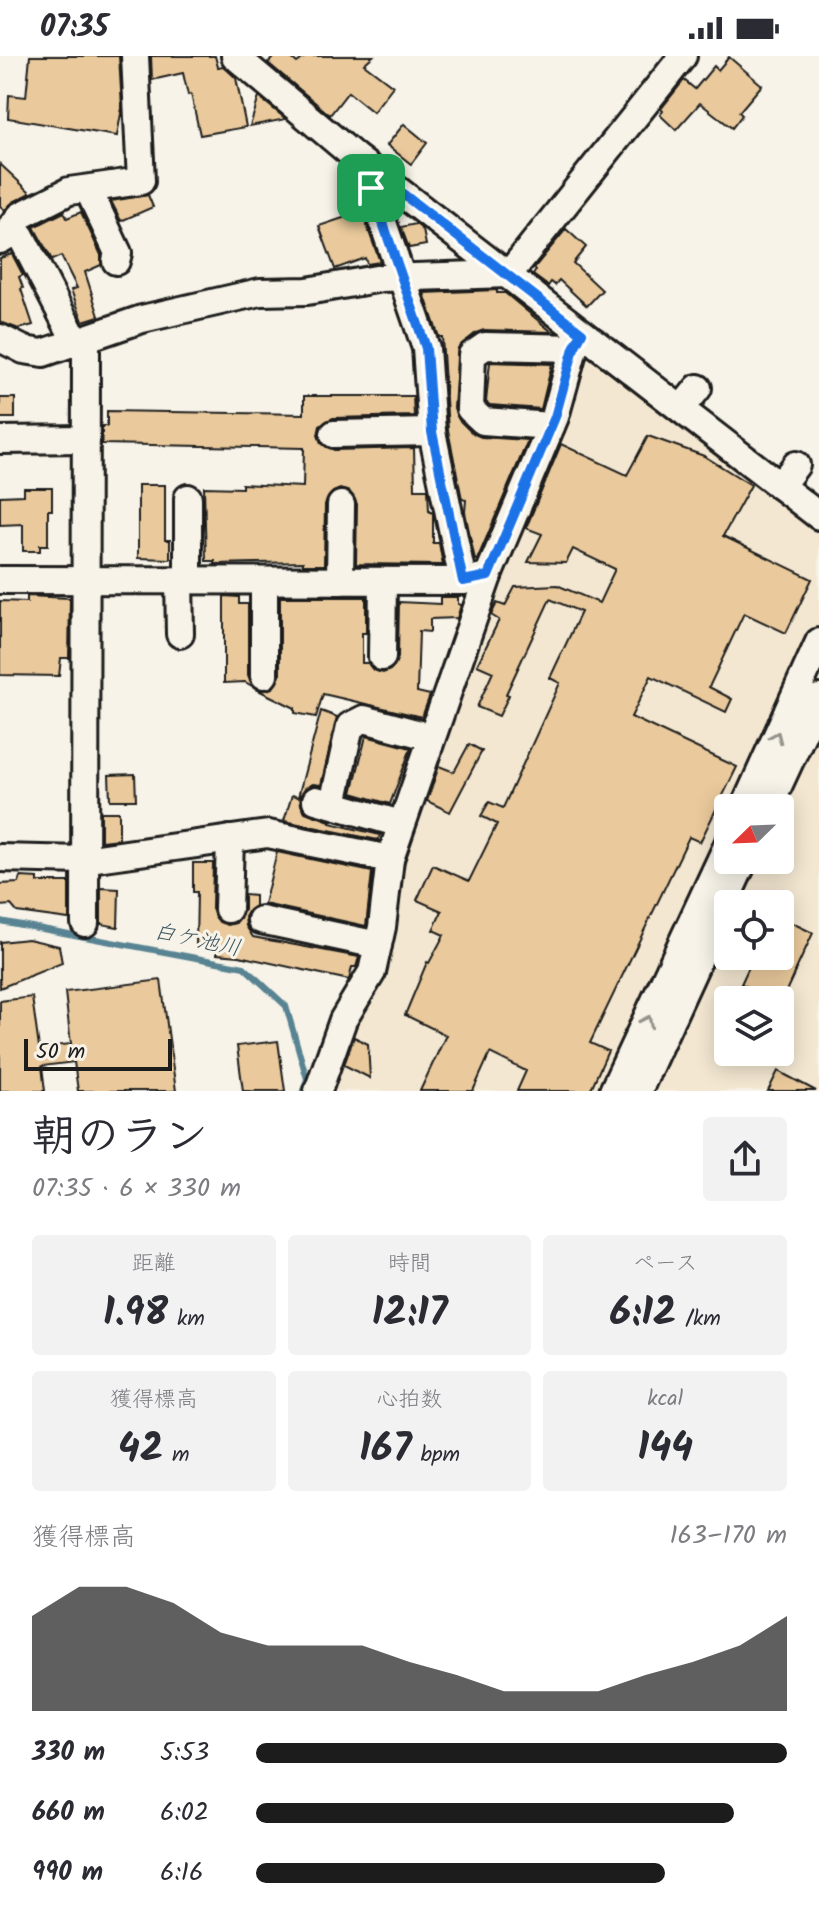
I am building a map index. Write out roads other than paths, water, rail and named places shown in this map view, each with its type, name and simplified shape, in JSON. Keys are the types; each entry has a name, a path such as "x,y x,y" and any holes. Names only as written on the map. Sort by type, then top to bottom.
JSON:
{"street":[{"path":"85,923 86,439 81,342 21,236 6,233 20,216 69,191 141,181 135,56"},
{"path":"235,56 368,167 509,274 578,340 788,475 819,516"},
{"path":"0,338 24,350 43,353 142,319 260,292 307,291 382,278 509,274 683,56"},
{"path":"368,167 371,188 426,348 432,432 476,578"},
{"path":"88,189 118,253 116,261"},
{"path":"318,1091 343,1020 372,972 390,859 431,737 476,578 551,426 578,340"},
{"path":"551,426 483,421 470,409 472,355 485,346 578,340"},
{"path":"681,409 698,388"},
{"path":"334,434 432,432"},
{"path":"0,440 86,439"},
{"path":"180,634 188,498"},
{"path":"340,581 341,505"},
{"path":"0,580 383,581 476,578"},
{"path":"264,581 264,675"},
{"path":"382,657 383,581"},
{"path":"750,794 819,642"},
{"path":"774,794 819,698"},
{"path":"401,824 324,802 350,726 364,719 431,737"},
{"path":"0,858 83,860 268,834 390,859"},
{"path":"228,909 230,839"},
{"path":"613,1091 714,874"},
{"path":"638,1091 738,874"},
{"path":"261,920 378,945"}],"waterway":[{"name":"白ケ池川","path":"0,921 244,967 286,1006 307,1079 303,1091"}]}
